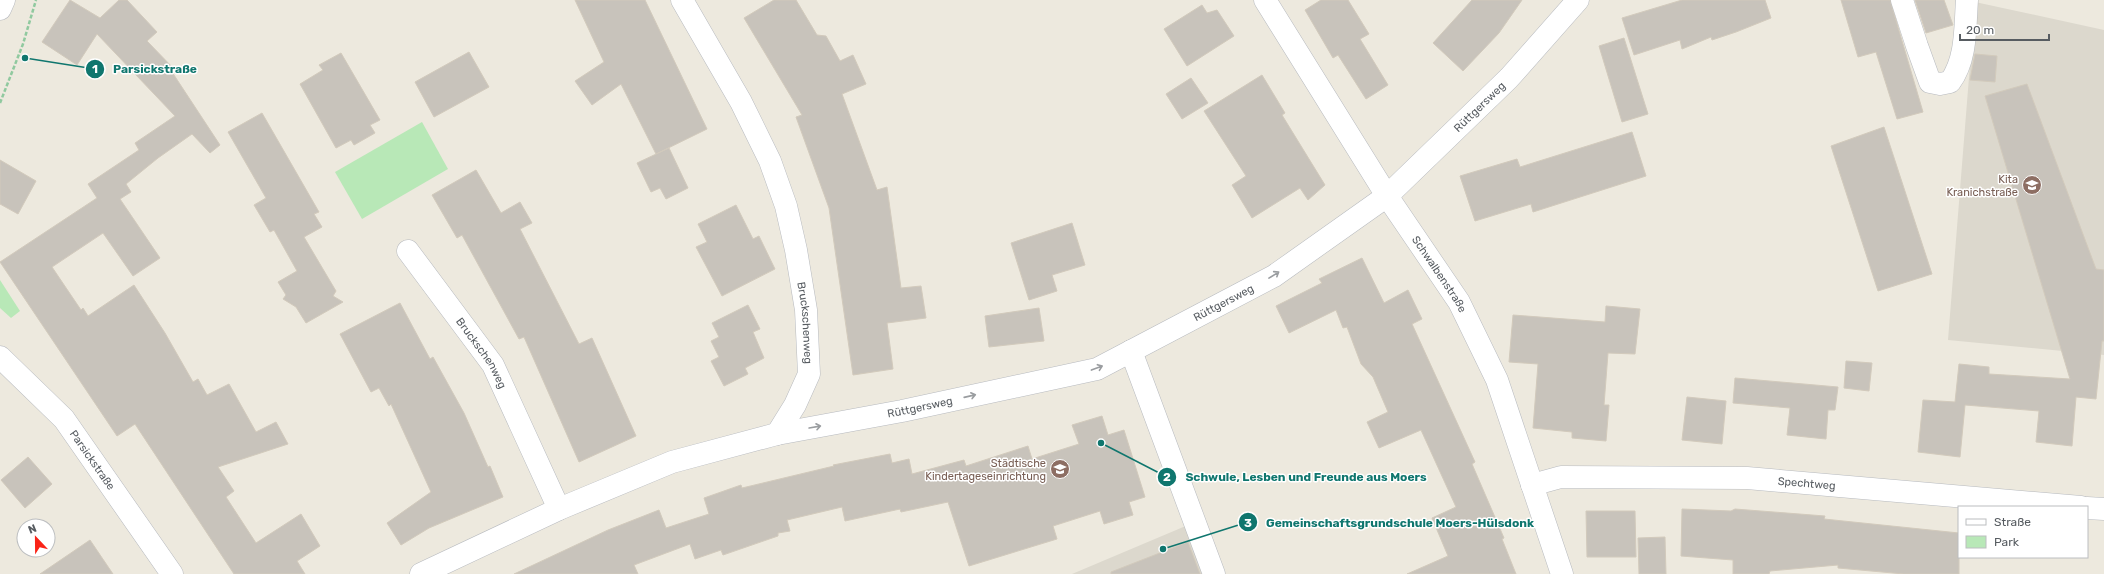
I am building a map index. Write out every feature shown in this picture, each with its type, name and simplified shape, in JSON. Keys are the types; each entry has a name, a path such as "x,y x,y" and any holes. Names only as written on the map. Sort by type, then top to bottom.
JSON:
{"street":[{"path":"0,9 4,0"},
{"name":"Bruckschenweg","path":"682,0 741,102 770,161 786,206 796,250 806,310 809,374 795,405 777,434"},
{"name":"Schwalbenstraße","path":"1265,0 1387,196 1459,302 1497,380 1562,574"},
{"name":"Rüttgersweg","path":"777,434 902,411 1097,369 1274,276 1387,196 1509,78 1578,0"},
{"path":"1902,0 1916,46 1930,82 1940,84 1950,82 1960,64 1967,0"},
{"name":"Bruckschenweg","path":"408,251 494,365 559,509"},
{"path":"1131,351 1214,574"},
{"name":"Parsickstraße","path":"0,357 64,419 172,574"},
{"path":"421,574 559,509 672,462 777,434"},
{"name":"Spechtweg","path":"1532,485 1561,477 1747,478 2069,506"},
{"path":"2088,508 2104,509"}],"path":[{"path":"0,103 23,44 36,0"}],"shaded area":[{"name":"Kita Kranichstraße","path":"1975,2 2104,30 2104,355 1948,340"},
{"path":"1188,525 1205,574 1072,574"}],"green space":[{"path":"422,122 448,169 362,219 335,172"},
{"path":"0,280 20,311 11,318 0,308"}],"building":[{"path":"70,0 100,18 119,0 127,0 157,32 147,41 175,70 172,72 220,145 210,153 192,134 158,158 126,184 131,192 120,199 160,258 133,276 103,233 52,267 81,310 83,308 88,316 134,285 165,333 193,382 198,379 207,395 229,384 256,432 276,422 288,444 218,467 234,491 226,497 256,543 301,514 320,546 297,561 305,574 234,574 135,424 117,436 0,262 97,198 88,184 139,150 135,143 175,116 97,34 77,65 42,42"},
{"path":"575,0 645,0 707,129 656,154 621,84 592,105 575,81 604,62"},
{"path":"774,0 796,0 817,35 826,36 840,61 853,55 866,84 842,94 877,190 887,187 901,288 921,286 926,318 887,323 893,369 853,375 829,208 796,117 802,115 744,18"},
{"path":"1321,0 1348,0 1369,34 1360,39 1388,85 1366,99 1338,55 1333,58 1305,10"},
{"path":"1472,0 1522,0 1499,33 1463,71 1433,43"},
{"path":"1682,0 1765,0 1771,18 1712,40 1711,37 1682,49 1680,40 1634,55 1622,18"},
{"path":"1841,0 1890,0 1923,112 1897,119 1876,52 1858,57"},
{"path":"1915,0 1944,0 1953,25 1926,33"},
{"path":"1202,5 1207,13 1217,10 1234,36 1187,66 1164,29"},
{"path":"1624,38 1648,114 1622,122 1599,46"},
{"path":"469,52 489,87 434,117 415,82"},
{"path":"341,53 380,120 370,125 375,133 354,145 351,140 336,148 300,84 323,70 319,65"},
{"path":"1975,54 1997,56 1995,82 1970,80"},
{"path":"1262,75 1285,113 1282,115 1325,185 1308,200 1300,188 1252,218 1232,185 1246,176 1204,111"},
{"path":"1191,78 1208,103 1182,119 1166,94"},
{"path":"2027,84 2096,269 2104,270 2104,341 2102,341 2096,399 2076,397 2072,446 2036,442 2039,411 1965,405 1960,457 1918,452 1923,400 1955,402 1959,364 1989,367 1989,374 2070,379 1985,96"},
{"path":"262,113 319,212 314,214 322,227 304,237 336,291 333,296 343,302 306,323 296,307 283,299 286,295 278,282 297,271 274,230 270,232 254,205 266,198 228,132"},
{"path":"1884,127 1932,274 1878,291 1831,146"},
{"path":"1632,132 1646,176 1533,212 1531,204 1475,221 1460,176 1517,159 1520,167"},
{"path":"669,148 688,188 666,199 660,188 651,192 637,163"},
{"path":"0,160 36,181 18,214 0,204"},
{"path":"476,170 501,213 520,202 532,223 520,229 579,344 592,338 636,436 579,462 524,337 519,339 462,235 457,238 432,195"},
{"path":"736,205 753,239 759,236 775,269 722,296 696,247 707,242 698,224"},
{"path":"1072,223 1085,265 1052,275 1057,291 1029,300 1011,243"},
{"path":"1362,258 1384,303 1408,290 1422,319 1412,324 1475,462 1472,464 1504,538 1502,539 1516,574 1407,574 1448,556 1432,518 1456,507 1421,430 1379,448 1367,422 1388,412 1373,377 1361,364 1347,327 1343,328 1336,310 1289,333 1276,306 1322,283 1319,279"},
{"path":"400,303 430,359 433,357 464,413 488,467 490,466 503,497 429,528 401,545 387,523 431,492 391,404 389,406 379,388 371,392 340,334"},
{"path":"748,305 760,329 753,332 764,358 745,368 748,374 724,386 711,361 719,357 711,341 719,337 712,323"},
{"path":"1606,306 1640,309 1635,354 1608,353 1604,405 1609,405 1606,441 1572,438 1572,432 1533,428 1538,364 1509,362 1513,315 1605,322"},
{"path":"1039,308 1044,341 989,347 985,316"},
{"path":"1846,361 1872,363 1869,391 1844,388"},
{"path":"1735,378 1838,387 1835,410 1828,410 1826,439 1787,435 1790,408 1733,403"},
{"path":"1687,397 1726,401 1722,444 1682,440"},
{"path":"1102,416 1108,435 1124,430 1145,497 1129,502 1133,515 1104,524 1100,511 1053,526 1057,539 969,566 948,502 901,512 900,509 845,521 842,507 787,520 790,531 778,533 778,536 723,555 721,550 695,559 690,544 634,565 638,574 514,574 608,530 659,510 666,528 709,514 704,498 741,485 742,488 834,466 833,465 890,454 892,463 909,459 912,474 964,460 966,466 1028,446 1032,459 1079,444 1072,425"},
{"path":"28,457 52,484 25,508 1,480"},
{"path":"1682,509 1731,511 1735,509 1825,516 1824,519 1958,533 1959,574 1904,574 1838,568 1838,565 1770,571 1769,574 1733,574 1733,560 1681,556"},
{"path":"1586,511 1635,511 1636,557 1587,557"},
{"path":"1665,537 1666,574 1639,574 1638,538"},
{"path":"90,540 113,574 40,574"},
{"path":"1188,542 1200,574 1111,574 1111,572"}],"place":[{"name":"Parsickstraße","path":"25,58"},
{"name":"Kita Kranichstraße","path":"2032,185"},
{"name":"Schwule, Lesben und Freunde aus Moers","path":"1101,443"},
{"name":"Städtische Kindertageseinrichtung","path":"1060,469"},
{"name":"Gemeinschaftsgrundschule Moers-Hülsdonk","path":"1163,549"}]}
